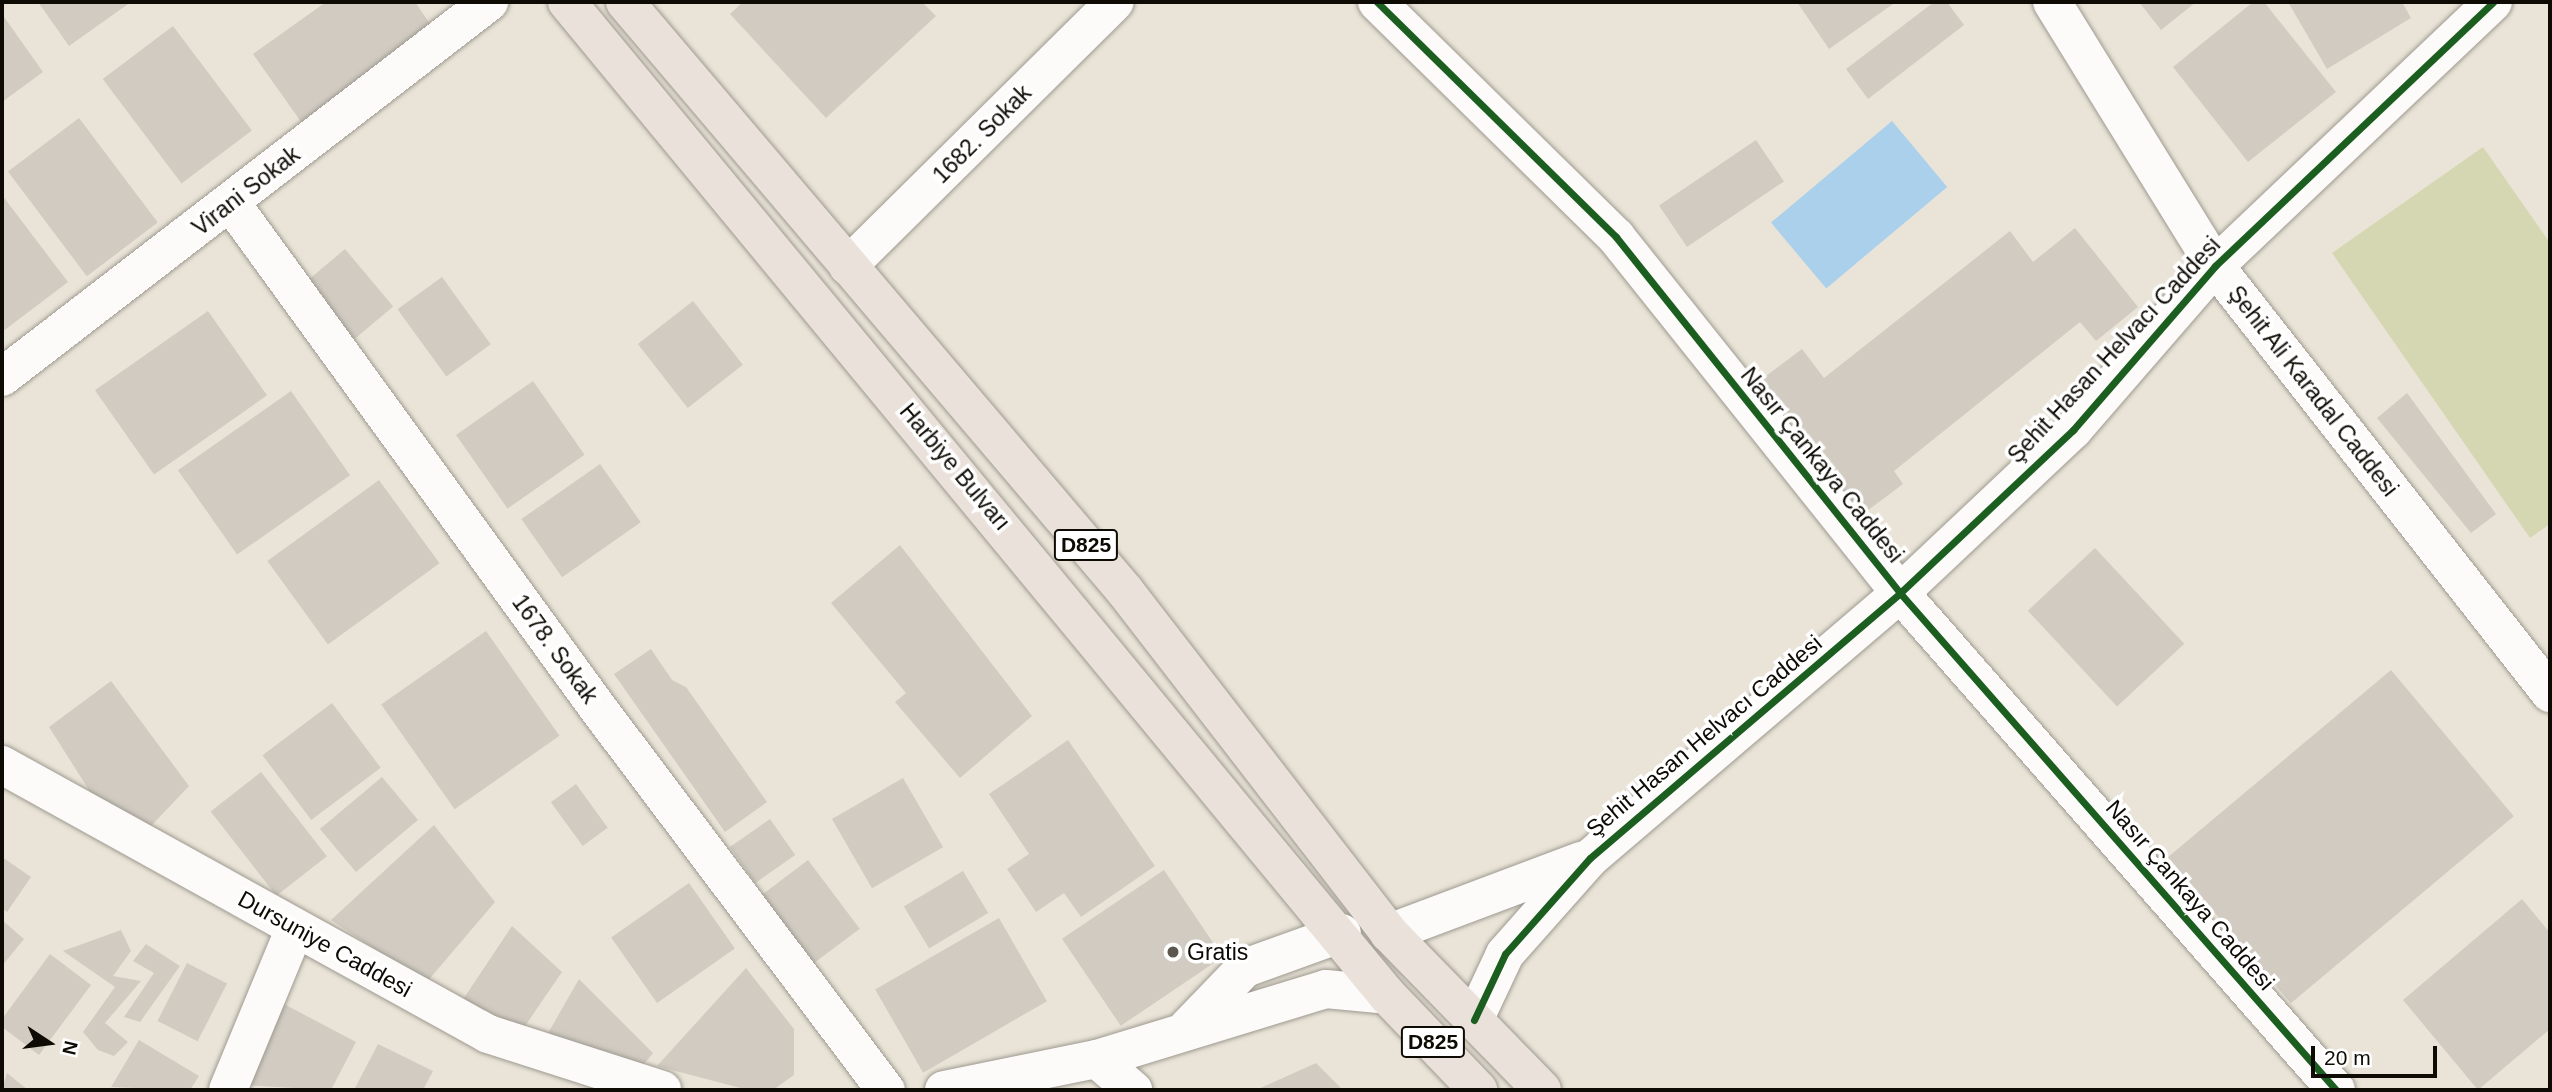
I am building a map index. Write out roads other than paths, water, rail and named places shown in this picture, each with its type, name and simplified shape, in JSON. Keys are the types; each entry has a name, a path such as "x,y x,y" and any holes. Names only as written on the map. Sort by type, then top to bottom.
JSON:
{"main road":[{"name":"Harbiye Bulvarı","path":"567,2 1342,933 1387,995 1478,1090"},
{"name":"D825","path":"625,2 1125,591 1389,933 1542,1090"},
{"path":"1342,933 1389,933 1387,995 1474,1020"}],"street":[{"name":"Virani Sokak","path":"2,377 489,2"},
{"name":"1682. Sokak","path":"848,265 1115,2"},
{"name":"Nasır Çankaya Caddesi","path":"1377,2 1616,237 1900,593 2336,1090"},
{"name":"Şehit Ali Karadal Caddesi","path":"2052,2 2215,266 2550,693"},
{"name":"Şehit Hasan Helvacı Caddesi","path":"1474,1020 1505,954 1590,858 1900,593 2073,430 2215,266 2493,2"},
{"name":"1678. Sokak","path":"231,203 597,707 886,1090"},
{"name":"Dursuniye Caddesi","path":"2,765 488,1034 662,1090"},
{"name":"Şehit Hasan Helvacı Caddesi","path":"1389,933 1590,858"},
{"path":"228,1090 295,928"},
{"path":"1185,1029 1245,968 1342,933"},
{"path":"949,1090 1097,1059 1185,1029 1326,989 1387,995"},
{"path":"1097,1059 1133,1090"}],"water":[{"path":"1892,121 1947,187 1826,288 1771,223"}],"place":[{"name":"Gratis","path":"1173,952"}]}
